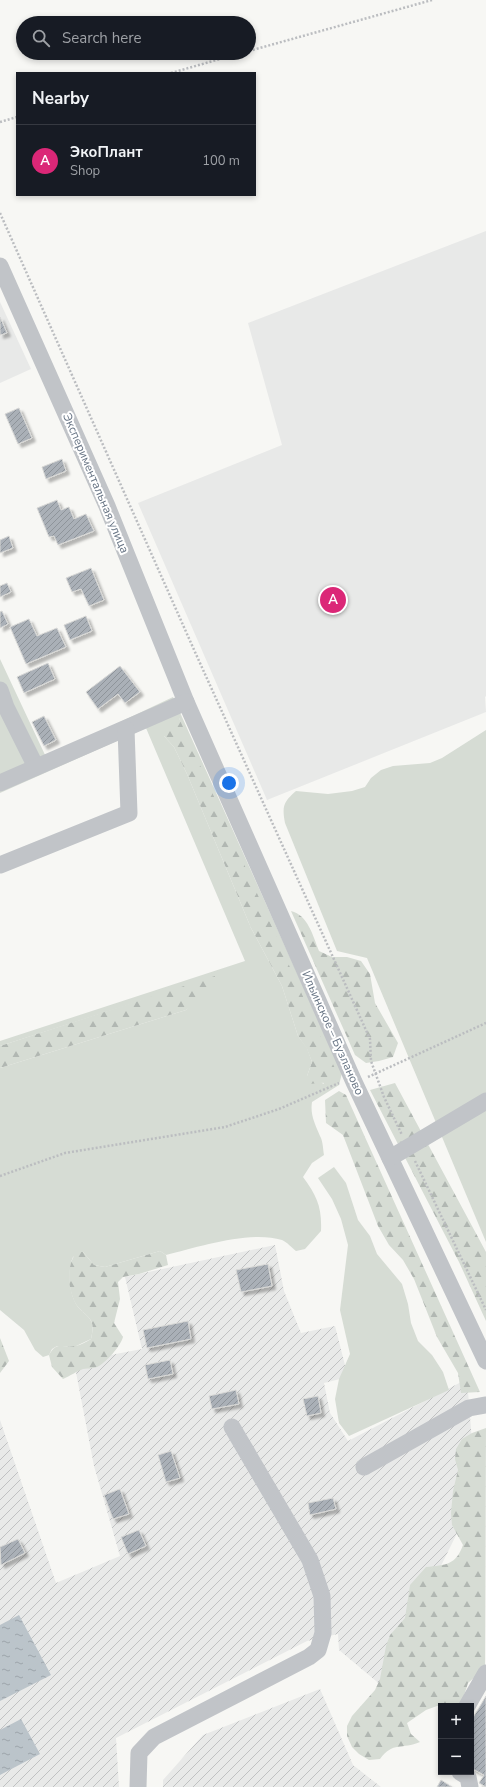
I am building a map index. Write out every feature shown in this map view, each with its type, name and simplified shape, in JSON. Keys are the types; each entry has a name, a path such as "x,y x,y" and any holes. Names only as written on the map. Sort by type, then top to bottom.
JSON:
{"street":[{"name":"Экспериментальная улица","path":"0,266 108,506 186,702"},
{"path":"0,690 6,707 36,768"},
{"path":"0,783 186,702"},
{"name":"Ильинское – Бузланово","path":"186,702 353,1079 486,1361"},
{"path":"0,866 129,813 126,729"},
{"path":"390,1158 486,1101"},
{"path":"364,1467 469,1408 486,1407"},
{"path":"138,1787 139,1752 154,1737 309,1657 318,1650 324,1634 322,1596 310,1560 232,1427"},
{"path":"469,1703 486,1673"},
{"path":"465,1775 468,1777 470,1787"}],"path":[{"path":"256,49 432,0"},
{"path":"174,72 216,60"},
{"path":"0,122 16,117"},
{"path":"0,213 198,659 370,1039 371,1061 384,1097 486,1310"},
{"path":"0,1176 65,1153 225,1127 279,1109 353,1079 376,1074 486,1023"}],"shaded area":[{"path":"486,231 486,712 267,800 138,503 282,445 248,323"},
{"path":"0,302 31,369 0,383"},
{"path":"275,1245 284,1291 301,1333 335,1326 348,1377 324,1383 330,1413 348,1441 467,1379 473,1454 464,1519 382,1686 339,1650 338,1634 307,1641 116,1738 119,1787 0,1787 0,1420 56,1583 120,1556 94,1466 74,1362 142,1349 125,1277"},
{"path":"320,1689 353,1765 381,1787 163,1787 163,1780 203,1735"}],"green space":[{"path":"0,659 46,757 173,697 342,1073 339,1085 312,1102 312,1115 322,1140 324,1155 312,1163 303,1177 318,1202 321,1215 321,1231 305,1249 296,1251 284,1241 269,1237 240,1238 208,1244 166,1255 160,1251 105,1267 94,1265 83,1252 73,1257 70,1269 70,1283 75,1302 78,1307 89,1317 92,1323 91,1339 74,1347 57,1346 52,1349 49,1355 43,1357 35,1350 24,1330 0,1310 0,1068 186,1010 215,977 0,1046 0,1041 245,961 146,728 0,793","holes":["179,718 324,1084 307,1076 312,1062 307,1048 298,1036 282,986 251,928 187,774 174,747 164,736"]},
{"path":"175,717 179,718 337,1073 333,1082 308,1084 307,1076 312,1062 307,1049 298,1036 282,986 251,928 187,774 174,747 164,736 164,722"},
{"path":"486,730 486,1242 367,958 337,951 285,823 284,805 288,798 296,791 328,794 352,791 365,787 371,778 381,770 393,766 430,763 442,758"},
{"path":"291,911 297,913 306,921 319,951 332,957 347,957 361,961 370,974 375,1003 398,1043 393,1057 366,1063 355,1055"},
{"path":"215,976 212,987 209,991 200,1000 186,1010 0,1068 0,1046"},
{"path":"395,1083 486,1252 486,1321 459,1262 370,1090"},
{"path":"339,1091 346,1095 480,1392 461,1393 458,1373 437,1337 414,1279 403,1260 389,1245 378,1226 343,1135 326,1123 325,1100"},
{"path":"334,1167 346,1183 358,1220 370,1236 377,1254 402,1284 408,1304 411,1323 418,1341 432,1355 443,1372 449,1390 349,1436 339,1423 335,1399 339,1379 350,1354 340,1310 348,1245 341,1219 332,1199 318,1178"},
{"path":"160,1251 166,1255 168,1265 139,1274 123,1277 118,1282 120,1299 114,1323 123,1337 116,1349 99,1366 83,1369 63,1379 52,1367 49,1355 52,1350 58,1346 71,1347 91,1339 92,1330 89,1317 78,1307 70,1287 69,1272 73,1258 77,1252 83,1252 94,1265 105,1267"},
{"path":"0,1338 9,1361 0,1373"},
{"path":"486,1428 485,1668 468,1683 462,1703 438,1703 438,1706 426,1710 407,1723 411,1734 420,1742 394,1748 385,1753 380,1759 369,1760 359,1754 352,1747 347,1736 347,1726 352,1716 375,1690 380,1679 386,1646 390,1635 405,1618 410,1585 426,1567 439,1566 449,1563 457,1557 463,1545 452,1525 451,1513 453,1491 458,1470 455,1459 456,1449 462,1439 472,1433"}],"water":[{"path":"19,1615 51,1675 0,1701 0,1625"},
{"path":"21,1719 40,1754 0,1775 0,1730"}],"building":[{"path":"0,317 7,333 0,335"},
{"path":"19,408 32,438 18,444 5,414"},
{"path":"62,459 66,471 46,479 42,467"},
{"path":"57,500 61,510 69,507 74,519 86,514 94,531 58,545 54,536 49,537 37,508"},
{"path":"9,536 13,548 0,553 0,540"},
{"path":"91,568 104,600 89,606 81,589 72,592 66,578"},
{"path":"7,583 11,592 0,597 0,586"},
{"path":"2,611 8,624 0,628 0,612"},
{"path":"86,616 92,631 70,640 64,625"},
{"path":"29,619 37,636 57,628 66,647 26,664 10,627"},
{"path":"48,663 55,679 24,693 17,677"},
{"path":"120,666 140,692 125,703 118,694 98,709 86,692"},
{"path":"44,716 56,740 44,746 32,722"},
{"path":"268,1264 272,1286 241,1292 236,1270"},
{"path":"188,1321 191,1339 147,1348 143,1330"},
{"path":"170,1360 173,1374 148,1379 145,1365"},
{"path":"236,1390 239,1404 212,1409 209,1396"},
{"path":"318,1396 321,1413 307,1416 303,1399"},
{"path":"171,1451 180,1478 166,1482 158,1455"},
{"path":"120,1489 129,1514 113,1519 104,1495"},
{"path":"333,1498 336,1509 310,1515 308,1503"},
{"path":"139,1530 146,1546 128,1554 121,1537"},
{"path":"18,1539 25,1553 1,1565 0,1547"},
{"path":"486,1696 486,1787 479,1783 484,1775 474,1770 474,1716"},
{"path":"441,1780 452,1787 437,1787"}],"place":[{"name":"ЭкоПлант","path":"333,600"}]}
